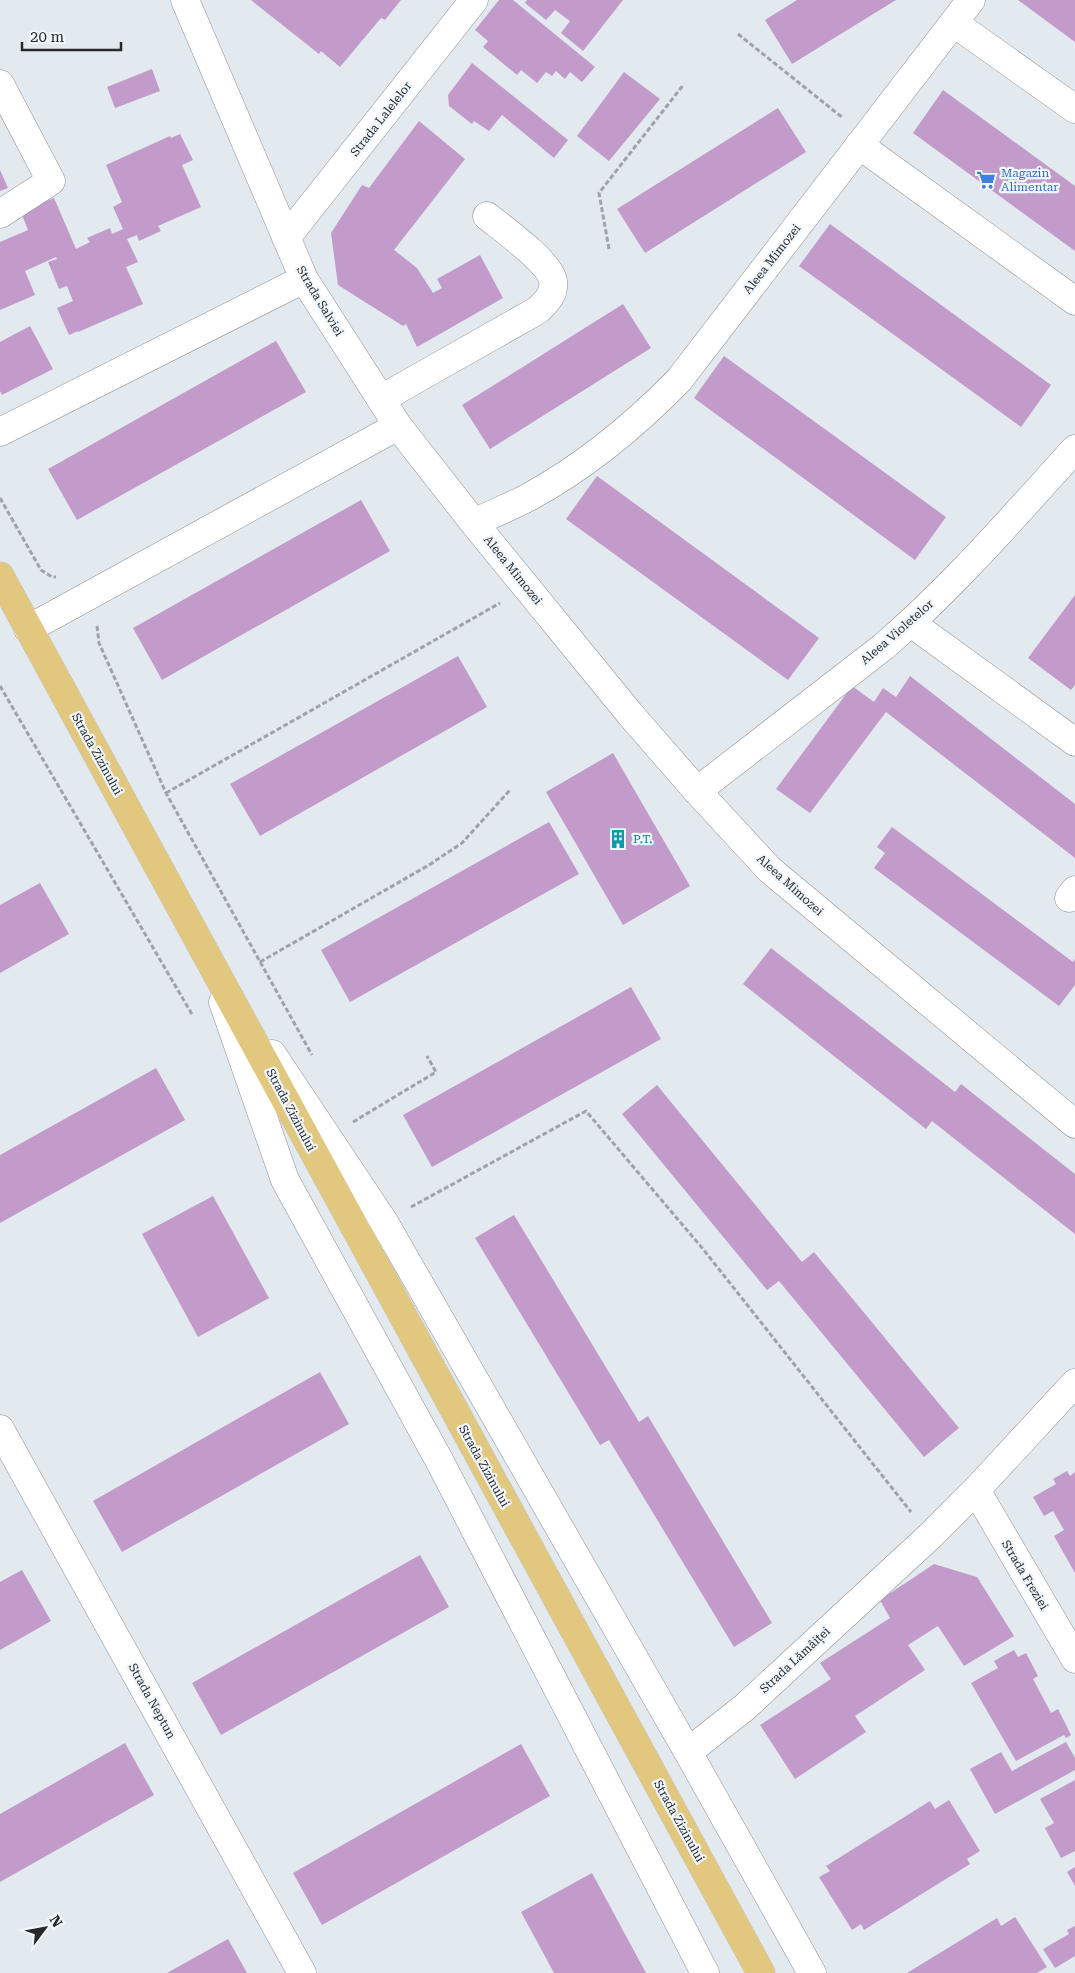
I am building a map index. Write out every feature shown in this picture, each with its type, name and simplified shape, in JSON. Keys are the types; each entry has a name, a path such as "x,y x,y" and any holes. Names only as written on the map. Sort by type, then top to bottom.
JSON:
{"main road":[{"name":"Strada Zizinului","path":"0,576 761,1973"}],"street":[{"name":"Strada Salviei","path":"185,0 304,280 398,426 474,522"},
{"name":"Strada Lalelelor","path":"286,238 474,0"},
{"name":"Aleea Mimozei","path":"971,0 697,356 662,397 627,430 583,462 530,496 474,522 630,714 697,791 770,870 1075,1124"},
{"path":"954,23 1075,109"},
{"path":"0,84 51,181 0,214"},
{"path":"863,140 1075,301"},
{"path":"381,399 538,310 550,298 553,281 544,263 487,216"},
{"path":"0,432 304,280"},
{"path":"28,629 398,426"},
{"name":"Aleea Violetelor","path":"697,791 876,653 911,623 958,578 1075,449"},
{"path":"911,623 1075,742"},
{"name":"Strada Zizinului","path":"208,958 384,1222 688,1752"},
{"name":"Strada Zizinului","path":"208,958 285,1180 439,1460 705,1973"},
{"name":"Strada Lămâiței","path":"688,1752 744,1707 930,1536 976,1490 1075,1383"},
{"name":"Strada Neptun","path":"0,1429 302,1973"},
{"name":"Strada Freziei","path":"976,1490 1075,1659"},
{"path":"688,1752 812,1973"}],"path":[{"path":"738,34 863,140"},
{"path":"609,249 600,193 684,84"},
{"path":"166,793 527,587"},
{"path":"260,962 429,865 462,842 510,790"},
{"path":"351,1123 436,1072 427,1056"},
{"path":"384,1222 586,1111 703,1249 930,1536"}],"building":[{"path":"251,0 401,0 385,20 381,18 340,67 321,51 319,54"},
{"path":"499,0 513,0 595,67 582,82 570,72 565,79 556,71 552,76 546,72 537,83 521,70 517,75 483,47 488,41 475,30"},
{"path":"527,0 623,0 583,51 561,33 570,21 555,10 546,20 525,3"},
{"path":"797,0 896,0 792,64 765,20"},
{"path":"1018,0 1075,0 1075,42"},
{"path":"472,63 568,140 554,158 502,115 489,131 474,121 472,124 449,106 448,95"},
{"path":"152,69 160,91 115,108 107,87"},
{"path":"624,72 660,99 609,161 577,136"},
{"path":"943,90 1075,186 1075,251 913,133"},
{"path":"778,108 806,152 645,253 617,209"},
{"path":"419,121 465,159 394,250 417,268 433,293 442,288 437,279 480,255 503,298 417,347 406,324 403,326 338,285 331,233 362,185 369,188"},
{"path":"180,134 193,160 182,165 201,207 158,226 161,231 139,241 137,235 127,239 138,262 126,267 143,304 69,335 57,308 73,301 67,286 59,289 48,262 57,259 56,257 25,271 35,295 0,310 0,242 28,230 21,212 54,198 76,249 90,242 87,238 110,228 112,234 123,229 113,207 122,202 106,165 170,136 171,138"},
{"path":"0,170 8,188 0,191"},
{"path":"830,224 1051,385 1021,427 799,266"},
{"path":"623,304 651,348 490,449 462,405"},
{"path":"30,326 53,369 2,395 0,391 0,342"},
{"path":"276,341 306,392 77,520 48,469"},
{"path":"724,356 946,517 915,560 694,398"},
{"path":"597,476 819,638 788,680 566,519"},
{"path":"361,500 390,551 162,680 133,628"},
{"path":"1075,595 1075,685 1071,690 1028,658"},
{"path":"458,656 487,707 260,836 230,784"},
{"path":"910,676 1075,804 1075,858 886,712 810,813 776,789 852,686 874,702 883,688 896,697"},
{"name":"P.T.","path":"613,753 690,886 623,925 546,792"},
{"path":"549,822 579,874 350,1002 321,950"},
{"path":"892,827 1073,962 1075,959 1075,985 1059,1006 874,868 885,853 877,847"},
{"path":"40,883 69,934 0,973 0,905"},
{"path":"771,948 955,1092 961,1084 1075,1174 1075,1234 932,1121 926,1129 743,984"},
{"path":"631,987 661,1039 432,1167 403,1115"},
{"path":"156,1068 185,1120 0,1223 0,1155"},
{"path":"657,1085 802,1262 814,1252 959,1428 924,1457 779,1281 767,1290 622,1114"},
{"path":"213,1196 269,1298 198,1337 142,1234"},
{"path":"514,1215 639,1422 648,1416 772,1623 734,1647 609,1440 600,1445 475,1238"},
{"path":"320,1372 349,1424 122,1552 93,1501"},
{"path":"1067,1471 1070,1476 1075,1472 1075,1573 1054,1536 1064,1530 1053,1511 1044,1516 1033,1497 1056,1484 1053,1479"},
{"path":"420,1555 449,1607 221,1735 192,1683"},
{"path":"934,1564 977,1577 1014,1636 964,1666 938,1626 908,1645 925,1670 855,1716 866,1732 795,1779 760,1725 831,1679 820,1663 890,1618 880,1600"},
{"path":"22,1570 51,1621 0,1650 0,1582"},
{"path":"1014,1650 1018,1657 1026,1653 1038,1676 1033,1679 1051,1713 1058,1709 1071,1735 1066,1738 1064,1735 1016,1761 971,1683 998,1668 994,1661"},
{"path":"1066,1742 1075,1758 1075,1770 995,1814 970,1769 1001,1752 1012,1771"},
{"path":"125,1743 154,1795 0,1882 0,1814"},
{"path":"521,1744 550,1796 322,1925 293,1873"},
{"path":"1075,1780 1075,1851 1061,1858 1045,1828 1054,1823 1040,1799"},
{"path":"949,1800 980,1851 967,1859 970,1864 864,1930 861,1924 852,1930 819,1877 830,1871 826,1866 930,1801 935,1809"},
{"path":"1075,1867 1075,1886 1067,1872"},
{"path":"592,1873 646,1973 554,1973 521,1912"},
{"path":"1015,1917 1047,1967 1037,1973 907,1973 997,1918 1001,1926"},
{"path":"1075,1926 1075,1956 1055,1968 1043,1949 1069,1934 1067,1930"},
{"path":"228,1939 247,1973 167,1973"}],"place":[{"name":"Magazin Alimentar","path":"986,180"},
{"name":"P.T.","path":"618,839"}]}
